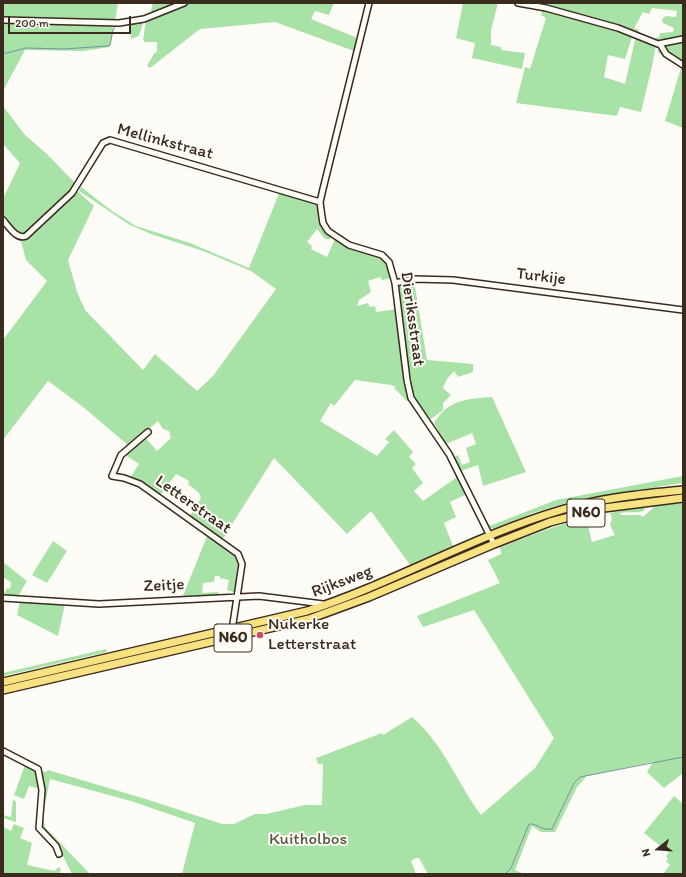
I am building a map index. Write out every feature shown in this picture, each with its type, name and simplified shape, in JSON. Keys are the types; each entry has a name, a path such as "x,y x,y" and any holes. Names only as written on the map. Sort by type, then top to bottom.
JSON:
{"highway":[{"name":"Rijksweg","path":"3,682 232,630 326,605 384,582 490,536 545,515 588,503 619,497 683,490"},
{"name":"Rijksweg","path":"3,690 309,619 369,598 494,544 550,522 630,504 683,498"}],"street":[{"path":"3,20 109,23 131,22 155,16 184,3"},
{"name":"Dieriksstraat","path":"369,3 320,202 322,217 325,228 336,237 349,245 384,256 390,265 395,283 407,380 411,398 449,454 494,544"},
{"path":"518,3 546,8 618,28 660,44 683,39"},
{"path":"660,44 666,54 683,65"},
{"name":"Mellinkstraat","path":"3,220 18,236 23,238 26,236 72,193 102,143 110,140 320,202"},
{"name":"Turkije","path":"395,283 414,279 453,280 683,310"},
{"name":"Letterstraat","path":"148,432 121,456 112,476 124,478 140,484 235,551 242,564 232,630"},
{"name":"Zeitje","path":"3,598 99,604 259,596 326,605"},
{"path":"3,752 38,769 42,790 39,828 56,846 59,854"}],"green space":[{"path":"3,3 118,3 115,21 3,18"},
{"path":"153,3 178,3 150,15"},
{"path":"186,3 334,3 329,15 315,11 311,19 355,37 357,41 354,51 275,22 200,29 150,68 147,66 155,52 157,53 157,42 145,42 143,40 146,20"},
{"path":"463,3 498,3 491,30 491,45 501,47 501,50 525,53 522,69 472,58 475,43 456,38"},
{"path":"543,3 683,3 683,37 659,42 655,41 656,37 659,38 660,33 673,32 674,28 663,23 662,19 666,16 676,17 677,11 652,8 649,14 643,12 634,28 639,30 638,33 553,9"},
{"path":"543,9 633,34 625,59 608,55 604,77 625,84 636,36 656,44 641,112 620,107 617,116 516,103 525,67 530,69 546,18 541,15"},
{"path":"3,21 114,25 110,47 83,51 25,50 3,91"},
{"path":"142,21 143,23 139,36 131,39 130,23"},
{"path":"683,41 683,63 668,54 663,46"},
{"path":"658,45 683,66 683,128 665,121 681,68 658,52"},
{"path":"3,106 25,135 47,154 76,184 72,190 27,234 21,236 3,219 3,199 20,163 3,144"},
{"path":"81,187 112,211 136,226 190,243 249,268 280,191 318,203 322,225 331,236 330,239 325,239 317,229 307,242 312,246 311,249 327,257 335,239 385,260 390,268 392,278 382,280 380,277 368,281 371,292 359,300 357,306 368,303 370,307 375,306 376,312 397,309 409,401 407,401 394,388 396,387 391,385 355,380 334,406 331,403 320,421 377,456 389,442 385,439 394,430 413,452 409,457 416,464 412,468 423,483 414,491 423,501 460,475 469,493 450,502 456,517 444,523 453,546 410,565 371,511 347,534 274,458 222,540 189,517 201,498 199,493 188,484 189,481 176,474 159,497 130,478 139,464 124,454 144,436 157,451 171,438 169,431 163,429 158,421 129,446 82,406 48,381 3,440 3,340 47,281 26,260 21,241 27,238 76,190 94,206 68,260 77,292 85,310 143,370 155,354 197,391 213,376 276,289 251,271 203,251 151,234 130,225 79,191"},
{"path":"414,280 427,360 473,364 473,372 458,377 454,371 447,379 443,388 451,395 443,403 443,410 431,419 426,415 412,395 398,288 398,285"},
{"path":"492,397 526,472 483,486 478,465 461,471 454,457 458,455 462,465 470,462 466,448 476,444 472,433 446,444 434,423 446,409 452,405 467,400"},
{"path":"683,476 683,483 579,499 533,513 495,528 490,528 487,525 492,525 556,500"},
{"name":"Kuitholbos","path":"683,503 683,773 664,788 647,772 653,762 587,776 577,787 555,832 541,832 532,826 515,870 524,874 428,874 419,858 416,858 411,861 416,874 182,874 195,823 131,801 50,779 43,815 45,827 90,874 72,874 61,852 41,826 41,771 46,772 48,770 149,800 222,824 234,824 255,814 266,814 305,805 322,805 323,764 318,764 316,758 382,733 383,735 412,717 433,739 481,815 535,768 554,738 474,610 423,627 417,616 500,583 488,560 501,554 500,547 554,527 586,518 592,542 615,535 610,525 612,519 610,513 644,507 645,510 643,511 620,513 621,515 640,515 643,517 655,506"},
{"path":"208,534 234,553 240,563 236,593 227,590 229,580 220,578 220,576 215,576 214,582 203,583 202,593 218,592 219,594 233,596 182,598"},
{"path":"53,541 67,551 47,583 32,575"},
{"path":"3,562 27,581 17,598 3,596 7,588 10,589 11,582 4,578 3,579"},
{"path":"20,601 65,604 58,636 17,615"},
{"path":"106,649 107,652 3,676 3,673"},
{"path":"26,762 37,773 40,789 29,786 24,799 14,795"},
{"path":"674,796 683,804 683,874 663,874 670,865 666,861 668,859 666,856 669,853 644,833"},
{"path":"13,799 16,802 16,822 3,818 3,815 11,817"},
{"path":"14,824 24,828 20,838 32,843 27,865 55,871 60,867 61,874 3,874 3,827 11,831"}],"waterway":[{"path":"185,5 190,3"},
{"path":"123,25 141,23 177,9"},
{"path":"3,54 26,48 64,49 107,46 110,45 113,30 117,25"},
{"path":"505,874 511,868 529,824 545,829 552,829 574,783 580,777 683,757"}],"place":[{"name":"Nukerke Letterstraat","path":"260,635"}]}
